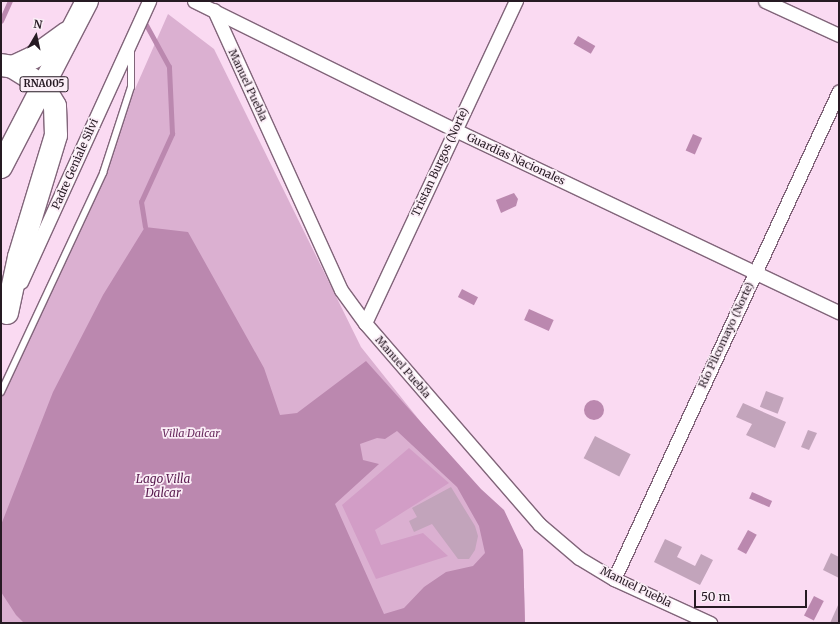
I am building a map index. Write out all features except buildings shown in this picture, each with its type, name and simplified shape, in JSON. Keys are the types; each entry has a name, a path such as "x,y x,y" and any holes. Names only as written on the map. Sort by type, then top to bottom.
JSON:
{"highway":[{"name":"RNA005","path":"1,167 87,1"},
{"path":"7,66 51,46 72,29"},
{"path":"4,319 19,257 56,135 55,106 43,86 7,66"}],"street":[{"name":"Padre Geniale Silvi","path":"4,319 149,1"},
{"name":"Guardias Nacionales","path":"194,1 455,130 839,312"},
{"name":"Tristan Burgos (Norte)","path":"365,323 516,1"},
{"path":"765,1 839,35"},
{"name":"Manuel Puebla","path":"214,10 341,290 365,323 539,524 580,558 614,579 710,623"},
{"name":"Río Pilcomayo (Norte)","path":"614,579 839,91"}],"lane":[{"path":"1,392 103,173 131,87 131,39"}],"green space":[{"name":"Lago Villa Dalcar","path":"168,14 214,49 361,347 523,550 525,623 1,623 1,394"}],"shaded area":[{"path":"409,448 449,483 375,530 381,545 423,533 448,556 376,579 342,505"}],"water":[{"path":"578,36 595,46 591,54 574,44"},
{"path":"693,134 702,138 695,155 686,150"},
{"path":"514,193 518,199 516,206 501,213 496,200"},
{"name":"Lago Villa Dalcar","path":"145,227 188,232 264,368 280,415 297,413 366,361 481,489 504,510 523,550 525,623 24,623 16,615 1,592 1,525 53,392 103,295","holes":["397,431 457,487 479,526 485,553 473,566 446,572 424,587 404,608 384,614 335,504 379,464 363,460 360,444 377,438 385,439"]},
{"path":"462,289 478,297 474,305 458,297"},
{"path":"529,309 554,320 549,331 524,320"},
{"path":"594,400 601,403 604,410 601,417 594,420 587,417 584,410 587,403"},
{"path":"752,492 772,501 769,507 749,498"},
{"path":"748,530 757,535 746,554 737,549"},
{"path":"814,596 824,601 814,621 804,616"}],"waterway":[{"path":"1,21 10,1"},
{"path":"145,227 141,202 172,134 169,67 146,25"}],"park label":[{"name":"Villa Dalcar","path":"191,433"}]}
